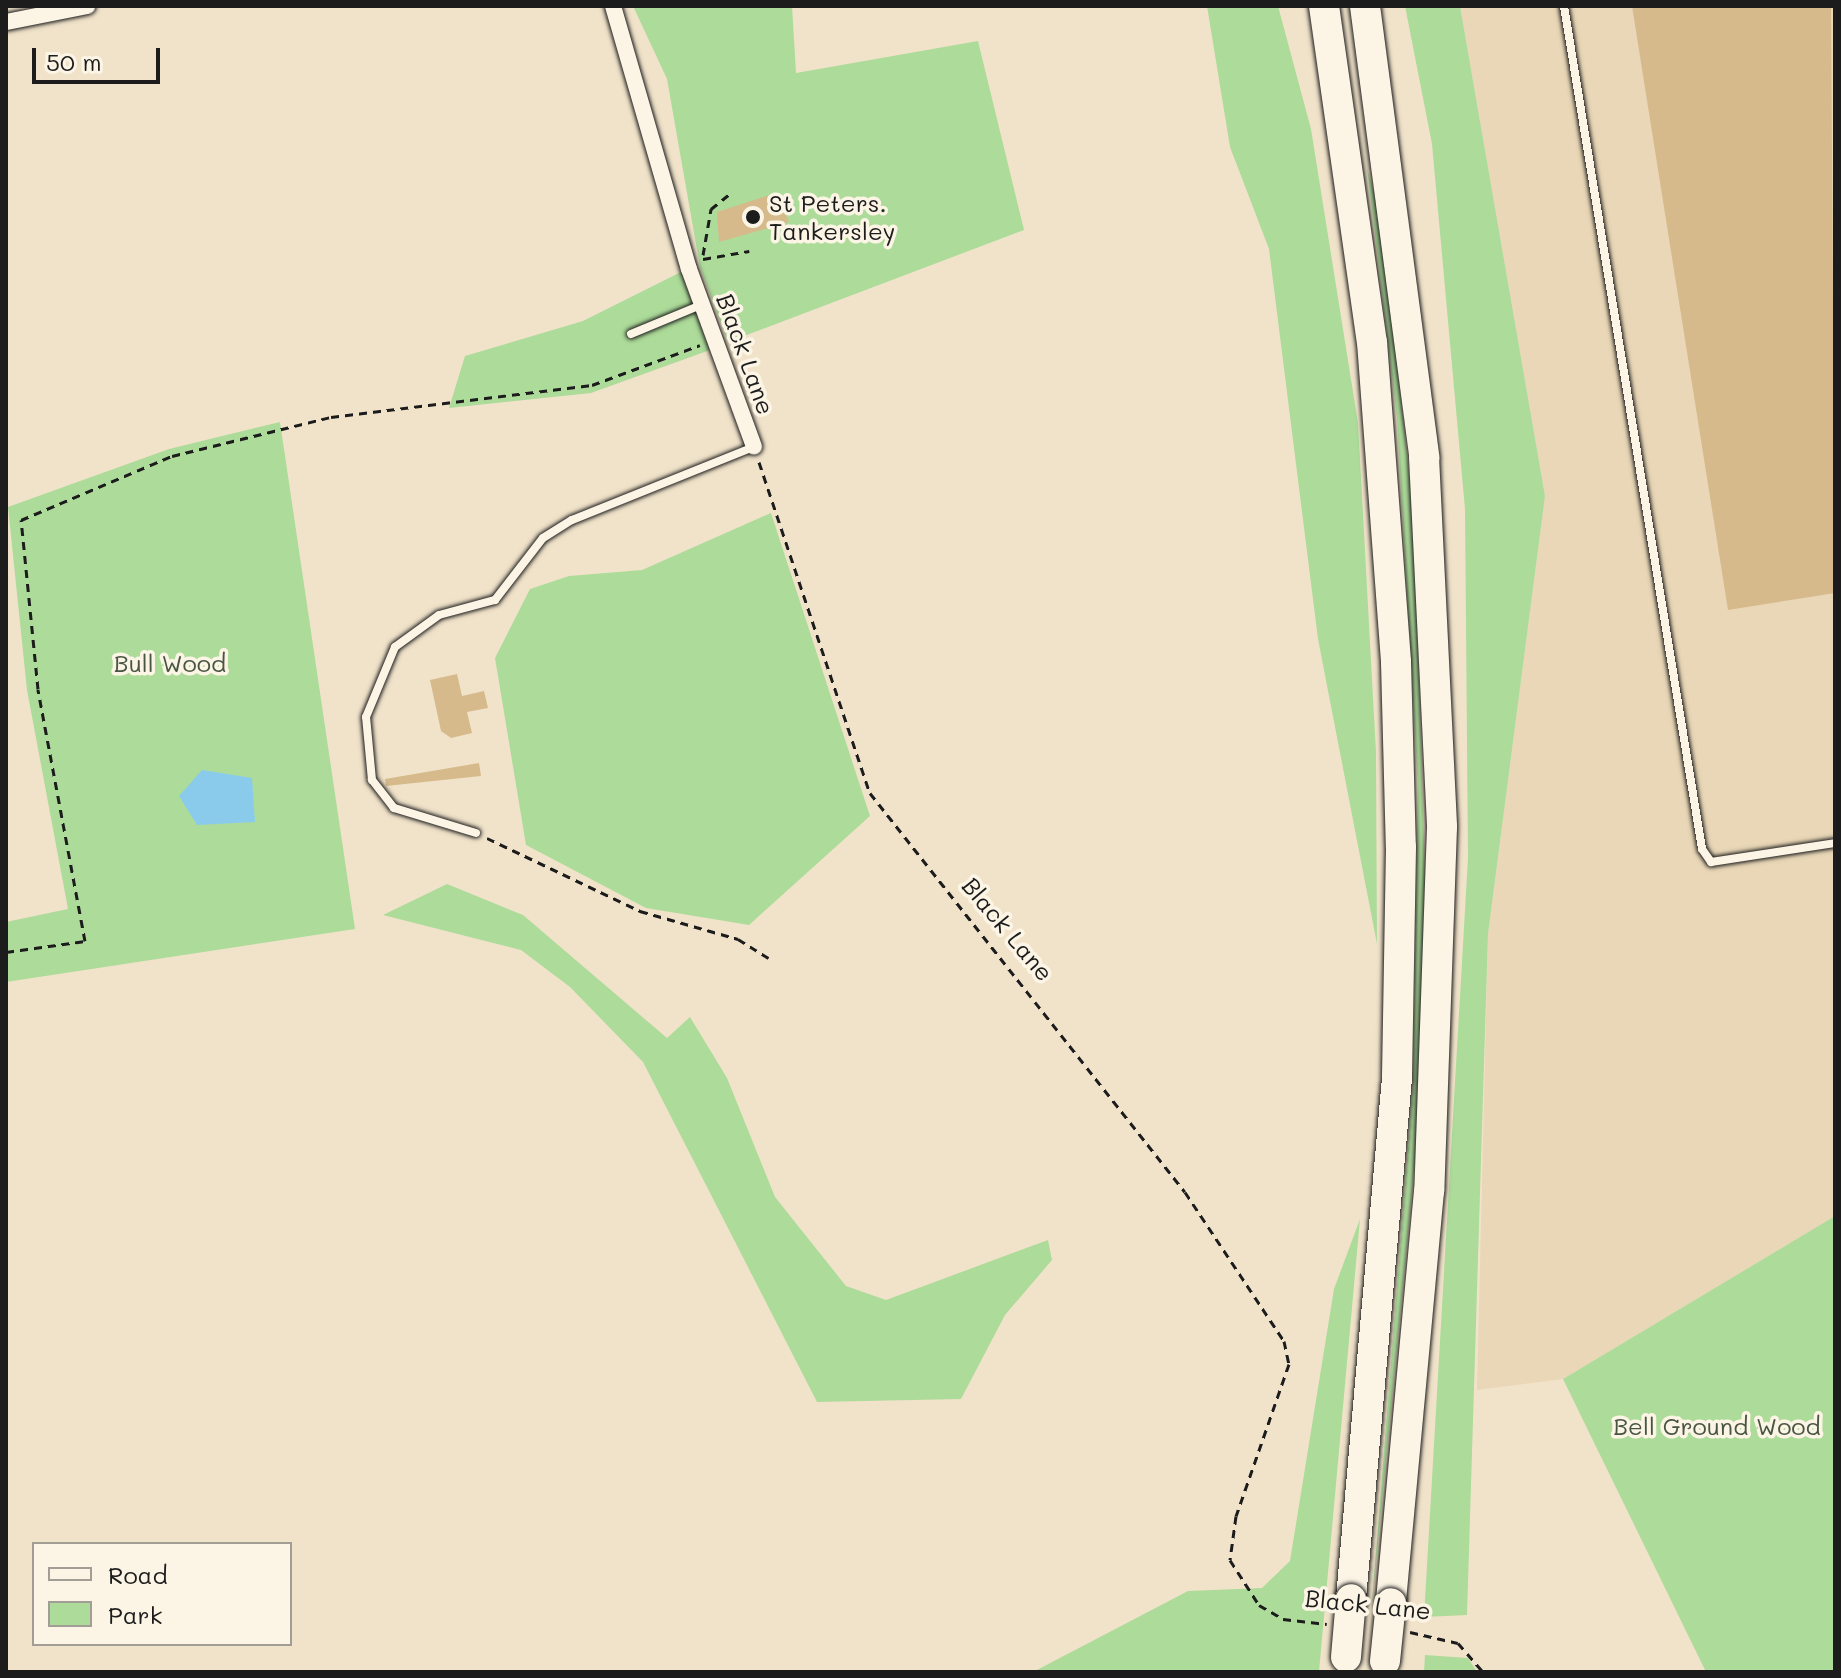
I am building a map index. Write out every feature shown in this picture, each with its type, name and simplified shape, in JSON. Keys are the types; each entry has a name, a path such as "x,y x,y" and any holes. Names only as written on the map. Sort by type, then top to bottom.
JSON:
{"highway":[{"path":"1316,6 1334,54"},
{"path":"1324,6 1334,54 1372,342 1396,662 1401,847 1397,1078 1343,1612 1345,1664"},
{"path":"1368,14 1424,457 1442,827 1429,1191 1395,1617 1385,1667"}],"street":[{"path":"6,22 87,6"},
{"name":"Black Lane","path":"613,6 695,261 702,304 754,447"}],"lane":[{"path":"1564,6 1702,849 1711,862 1835,843"},
{"path":"631,334 702,304"},
{"path":"476,833 394,808 372,780 363,748 366,717 395,647 439,615 495,600 543,538 572,520 754,447"}],"path":[{"path":"732,192 711,209 695,261 749,251"},
{"path":"6,952 85,941 38,689 21,520 172,456 331,417 592,385 715,340"},
{"name":"Black Lane","path":"754,447 870,793 1185,1192 1284,1341 1289,1364 1236,1516 1230,1560 1259,1605 1283,1619 1343,1612"},
{"path":"476,833 640,911 738,939 769,958"},
{"name":"Black Lane","path":"1395,1617 1458,1643 1483,1672"}],"shaded area":[{"path":"1460,6 1835,6 1835,1216 1563,1379 1477,1390 1488,934 1545,496"}],"green space":[{"path":"633,6 792,6 796,73 978,41 1024,230 728,342 700,267 667,79"},
{"path":"1207,6 1278,6 1311,129 1358,423 1376,752 1377,944 1318,639 1269,249 1230,147"},
{"path":"1405,6 1460,6 1545,496 1488,934 1467,1615 1424,1617 1468,858 1465,509 1432,144"},
{"path":"1367,168 1381,216 1414,519 1425,875 1418,1129 1371,1615 1413,1086 1418,785 1397,417"},
{"path":"681,272 710,350 591,393 449,408 465,356 583,321"},
{"name":"Bull Wood","path":"280,422 355,929 6,982 6,922 68,909 27,690 8,507 169,449"},
{"path":"771,513 870,816 749,925 646,908 526,845 495,658 530,589 569,576 642,570"},
{"path":"447,884 523,915 667,1038 690,1017 727,1078 775,1197 846,1286 886,1300 1048,1240 1052,1260 1005,1315 961,1399 817,1402 643,1062 570,987 521,950 383,915"},
{"name":"Bell Ground Wood","path":"1835,1216 1835,1672 1706,1672 1563,1379"},
{"path":"1360,1219 1319,1672 1033,1672 1188,1591 1262,1588 1290,1561 1334,1289"},
{"path":"1425,1655 1468,1658 1477,1672 1424,1672"}],"water":[{"path":"202,770 252,778 255,822 197,825 179,796"}],"building":[{"path":"1632,6 1831,6 1835,593 1728,610"},
{"name":"St Peters. Tankersley","path":"776,193 789,222 719,242 717,212"},
{"path":"457,674 462,696 484,691 488,708 467,712 472,733 451,738 441,731 430,680"},
{"path":"479,763 481,776 386,786 385,779"}],"place":[{"name":"St Peters. Tankersley","path":"753,217"}]}
